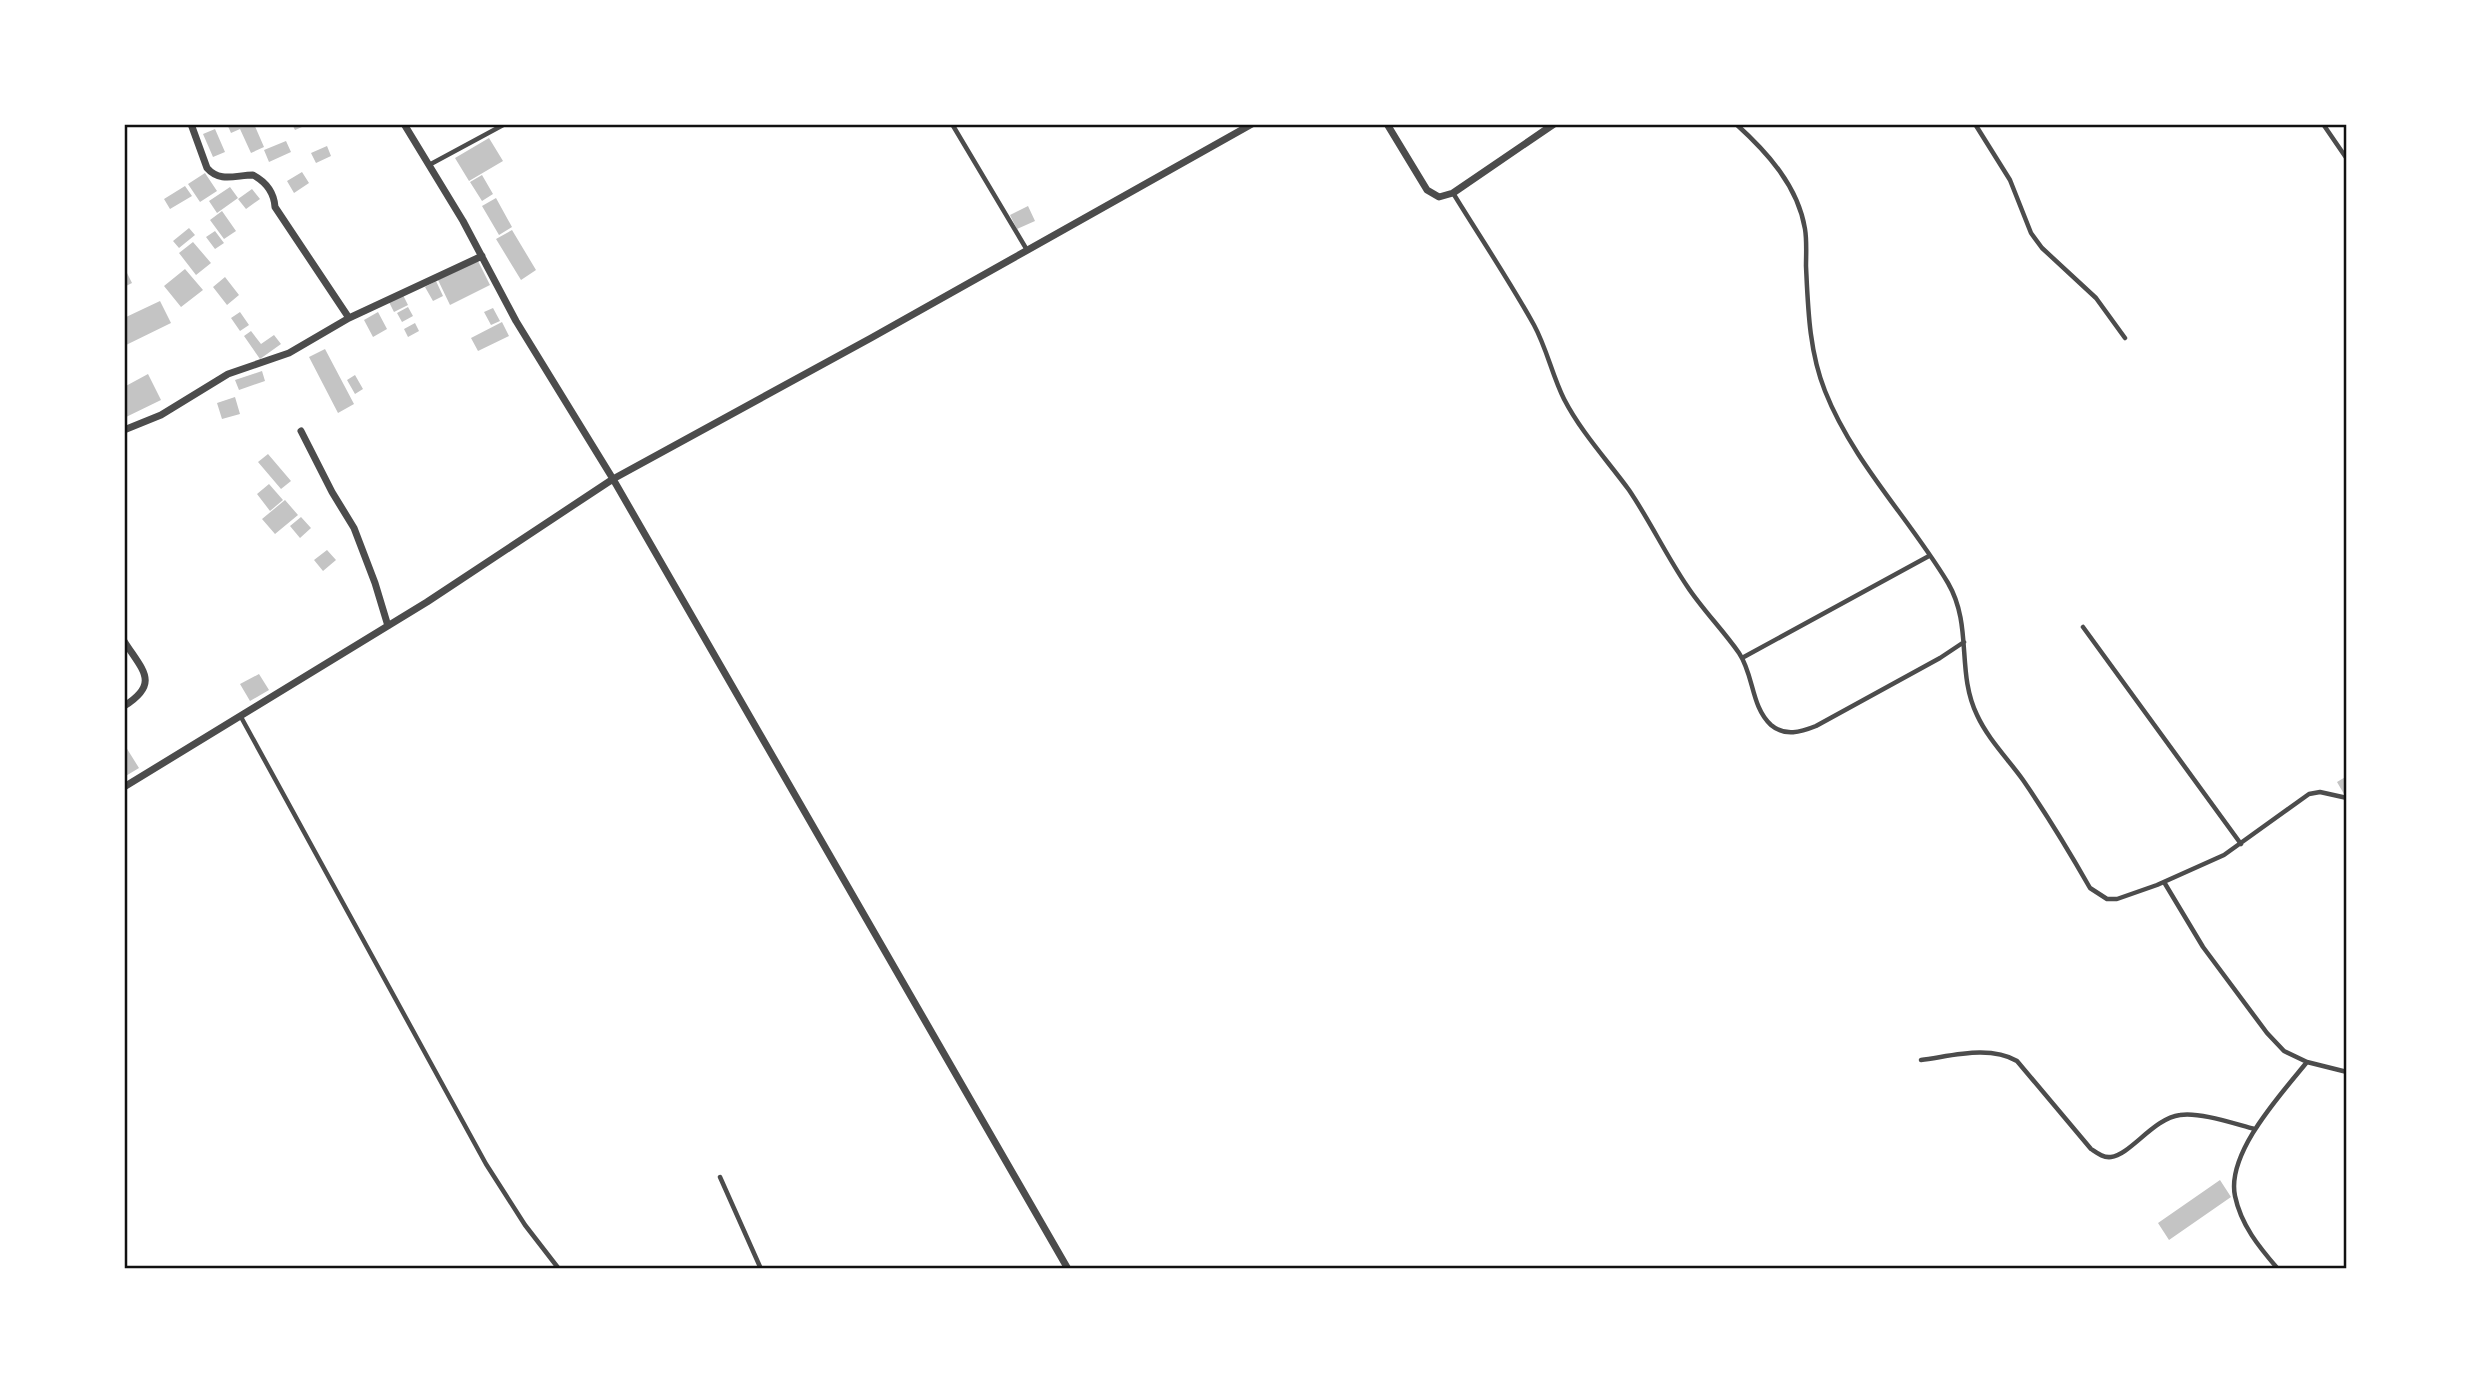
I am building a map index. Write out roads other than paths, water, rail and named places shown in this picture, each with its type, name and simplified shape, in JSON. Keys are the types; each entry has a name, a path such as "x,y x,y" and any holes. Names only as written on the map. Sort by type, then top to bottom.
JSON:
{"street":[{"path":"191,124 211,173 226,178 253,174 266,184 274,197 275,207 349,318"},
{"path":"404,124 1068,1269"},
{"path":"124,787 388,626 612,479 1252,124"},
{"path":"1387,124 1427,190 1439,197 1453,193 1554,124"},
{"path":"124,430 161,415 228,374 289,353 349,318 482,256"},
{"path":"301,431 354,528 388,626"},
{"path":"124,641 145,676 146,684 144,691 124,706"}],"lane":[{"path":"429,165 505,124"},
{"path":"952,124 1027,250"},
{"path":"1737,124 1781,172 1805,228 1809,323 1814,355 1825,391 1858,452 1948,583 1960,608 1968,687 1977,717 2024,781 2090,888 2107,899 2117,899 2164,882 2224,855 2309,794 2320,792 2347,799"},
{"path":"1975,124 2010,180 2031,233 2042,247 2096,298 2125,338"},
{"path":"2323,124 2347,159"},
{"path":"1453,193 1533,324 1546,349 1564,399 1649,520 1687,586 1742,657 1762,715 1777,729 1788,733 1802,732 1816,726 1964,642"},
{"path":"1742,657 1929,556"},
{"path":"2083,627 2241,844"},
{"path":"241,717 486,1164 525,1225 559,1269"},
{"path":"2164,882 2203,947 2239,999 2284,1051 2307,1062 2347,1072"},
{"path":"1921,1060 1987,1052 2006,1054 2017,1061 2091,1149 2101,1156 2112,1157 2121,1153 2150,1130 2181,1114 2255,1129"},
{"path":"2278,1269 2247,1229 2234,1195 2236,1173 2263,1116 2307,1062"},
{"path":"720,1177 761,1269"}]}
